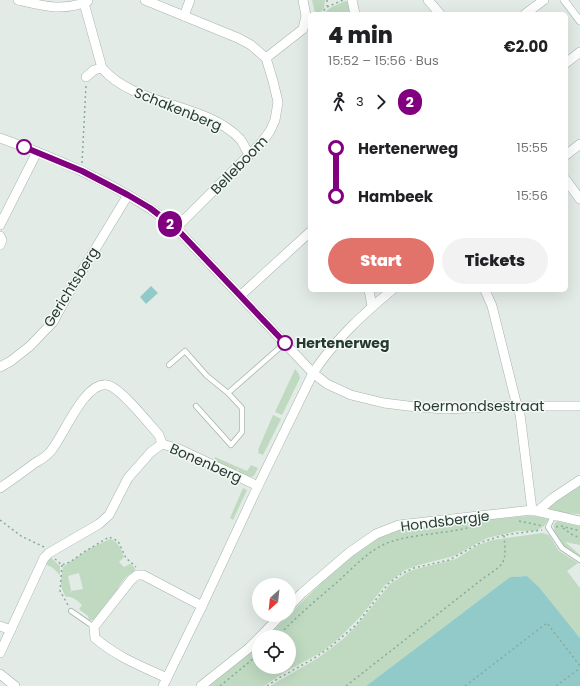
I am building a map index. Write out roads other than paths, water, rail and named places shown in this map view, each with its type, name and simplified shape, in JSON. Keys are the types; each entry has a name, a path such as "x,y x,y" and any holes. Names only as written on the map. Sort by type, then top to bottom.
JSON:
{"street":[{"path":"18,0 55,8 70,7 87,1 102,68 94,70 86,77"},
{"path":"144,0 238,38 251,45 266,58 303,29 306,16 303,0"},
{"path":"184,16 190,0"},
{"path":"352,0 355,12"},
{"path":"428,0 438,12"},
{"path":"529,12 544,0"},
{"path":"564,0 580,21"},
{"path":"568,61 580,52"},
{"name":"Belleboom","path":"176,228 250,155 270,131 275,120 278,102 266,58"},
{"name":"Schakenberg","path":"102,68 107,74 124,87 207,118 224,127 240,140 250,155"},
{"name":"Roermondsestraat","path":"0,138 82,171 150,208 176,228 313,373 327,384 351,395 384,403 444,409 516,406 580,406"},
{"path":"568,153 580,144"},
{"path":"0,224 37,152"},
{"path":"568,183 580,199"},
{"name":"Gerichtsberg","path":"0,367 11,361 30,346 53,322 71,289 128,195"},
{"path":"240,296 308,234"},
{"path":"0,236 2,240 0,245"},
{"path":"369,292 372,306"},
{"path":"202,606 143,574 137,575 130,580 94,627 95,638 108,650 165,682 202,606 258,486 313,373 322,360 359,318 390,292"},
{"path":"486,292 492,306 516,406 520,414 535,510"},
{"path":"0,488 49,453 72,415 85,397 98,386 106,384 116,389 159,435 162,444"},
{"name":"Bonenberg","path":"0,653 44,558 49,553 99,524 109,514 128,478 151,452 162,444 179,449 258,486"},
{"path":"535,510 580,480"},
{"path":"535,510 580,521"},
{"name":"Hondsbergje","path":"296,599 350,552 376,534 399,525 535,510"},
{"path":"266,630 274,622"},
{"path":"0,626 11,630"},
{"path":"201,686 252,645"},
{"path":"0,674 15,686"}],"lane":[{"path":"228,393 263,364 285,343"},
{"path":"169,365 185,351 207,376 228,393 242,408 242,432 231,445 196,406"},
{"path":"554,514 548,527 562,548 580,560"},
{"path":"71,611 94,627"}],"water":[{"path":"151,286 158,293 146,304 140,297"},
{"path":"527,576 539,587 580,638 580,686 366,686 510,577"}],"place":[{"name":"Hertenerweg","path":"285,343"}]}
